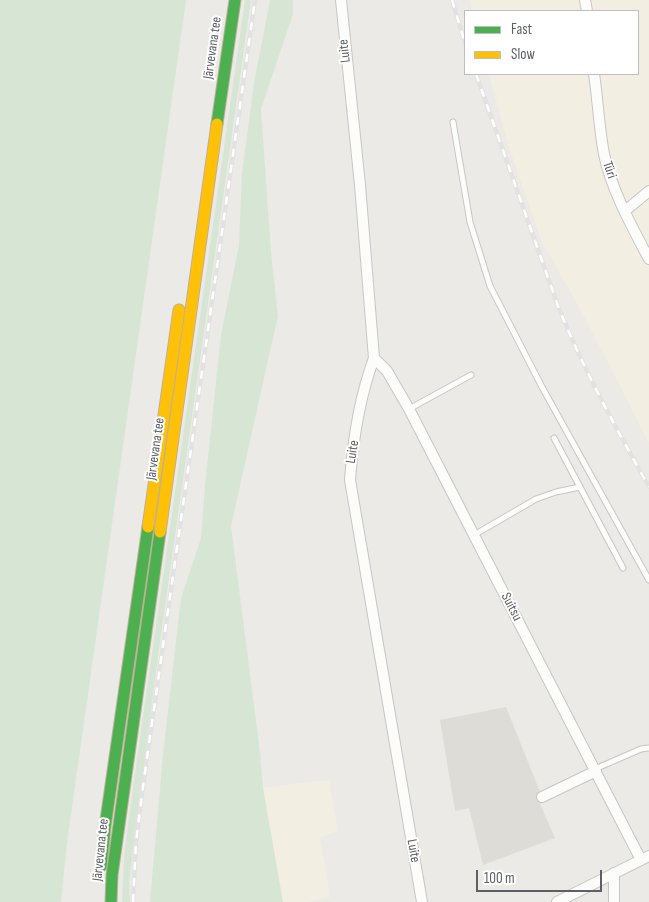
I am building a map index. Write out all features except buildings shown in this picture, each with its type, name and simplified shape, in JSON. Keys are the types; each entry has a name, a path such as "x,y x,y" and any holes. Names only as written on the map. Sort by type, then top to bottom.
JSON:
{"highway":[{"name":"Järvevana tee","path":"111,902 112,875 118,831 235,0"},
{"name":"Järvevana tee","path":"100,893 105,827 181,295"}],"street":[{"name":"Luite","path":"341,0 360,185 374,358 358,419 350,480 422,902"},
{"name":"Türi","path":"594,75 604,154 612,180 649,259"},
{"path":"625,210 649,191"},
{"name":"Suitsu","path":"374,358 387,371 409,409 595,771 645,858"},
{"path":"542,798 595,771"},
{"path":"557,902 645,858"},
{"path":"614,873 614,902"}],"lane":[{"path":"453,122 470,222 490,286 547,396 649,580"},
{"path":"409,409 471,375"},
{"path":"554,438 623,568"},
{"path":"474,535 536,499 580,487"},
{"path":"595,771 641,749 649,748"}],"shaded area":[{"path":"470,0 649,0 649,443 583,314 542,242 509,148 489,75 639,75 639,10 472,10"},
{"path":"506,707 544,802 540,804 555,838 483,865 469,808 455,811 440,720"},
{"path":"329,781 338,831 320,838 330,897 307,902 283,902 263,788"}],"green space":[{"path":"0,0 186,0 67,843 61,902 0,902"},
{"path":"245,0 251,0 158,656 129,882 130,902 122,902 124,857 134,780"},
{"path":"270,0 293,0 293,14 261,109 271,252 278,316 231,526 263,788 283,902 150,902 163,754 181,598 201,538 221,335 239,245 242,173 254,83"}],"railway":[{"path":"133,902 136,842 144,779 255,0"},
{"path":"452,0 464,40"},
{"path":"476,75 558,306 600,398 649,487"}],"traffic: fast":[{"path":"217,124 235,0"},
{"path":"101,866 148,527"},
{"path":"111,902 112,875 160,532"}],"traffic: slow":[{"path":"160,532 217,124"},
{"path":"148,527 179,310"}]}
